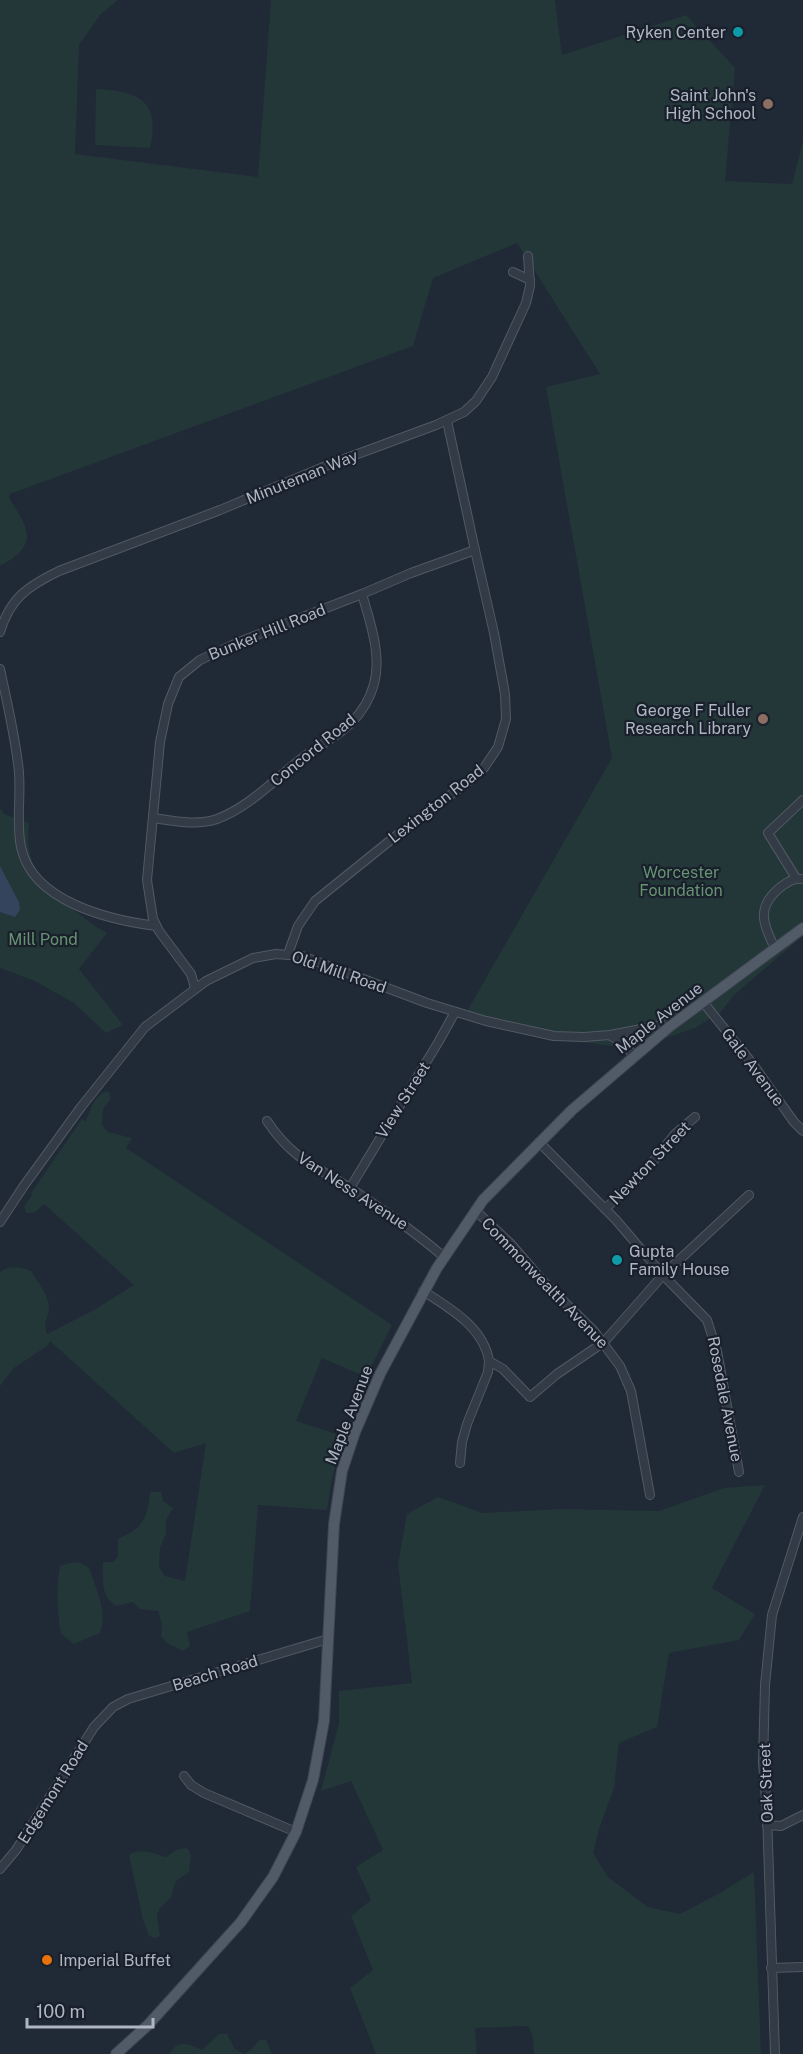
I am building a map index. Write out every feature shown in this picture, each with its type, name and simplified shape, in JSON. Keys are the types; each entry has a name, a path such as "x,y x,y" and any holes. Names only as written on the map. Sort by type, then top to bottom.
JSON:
{"main road":[{"name":"Maple Avenue","path":"116,2054 148,2025 241,1922 270,1882 296,1832 313,1780 321,1741 325,1708 334,1524 344,1465 375,1385 423,1292 444,1257 475,1210 580,1102 645,1046 803,928"}],"street":[{"name":"Minuteman Way","path":"0,632 8,611 16,599 34,584 59,571 220,510 328,465 447,421 471,406 492,377 526,303 530,280 528,256"},
{"path":"513,272 530,280"},
{"path":"447,421 475,550"},
{"name":"Bunker Hill Road","path":"195,988 191,975 156,926 150,909 147,880 163,722 176,682 185,670 207,656 411,573 475,550"},
{"name":"Lexington Road","path":"288,954 298,926 315,901 392,839 469,782 491,760 498,747 506,718 505,694 475,550"},
{"name":"Concord Road","path":"153,818 205,822 223,816 258,794 306,755 339,733 356,717 367,702 376,672 376,650 362,594"},
{"path":"0,669 18,767 19,834 21,849 27,864 53,892 80,907 106,917 156,926"},
{"path":"775,948 764,921 765,905 776,891 799,878 768,832 803,800"},
{"name":"Old Mill Road","path":"0,1222 23,1187 137,1035 195,988 242,962 265,955 302,956 413,999 513,1028 554,1036 610,1035 676,1022"},
{"name":"Gale Avenue","path":"703,1002 803,1131"},
{"name":"View Street","path":"350,1188 455,1012"},
{"path":"633,1032 645,1046"},
{"path":"610,1035 624,1044 634,1056"},
{"name":"Newton Street","path":"605,1209 647,1169 675,1134 695,1118"},
{"name":"Van Ness Avenue","path":"267,1121 279,1138 301,1158 416,1232 444,1257"},
{"name":"Rosedale Avenue","path":"539,1142 605,1209 663,1275 700,1310 710,1327 716,1346 739,1472"},
{"path":"489,1362 503,1369 530,1397 557,1374 604,1342 663,1275 749,1195"},
{"name":"Commonwealth Avenue","path":"475,1210 511,1244 542,1280 604,1342 620,1366 629,1383 650,1495"},
{"path":"423,1292 450,1309 470,1326 483,1344 489,1362 488,1372 464,1433 460,1463"},
{"name":"Oak Street","path":"775,2054 763,1762 764,1688 773,1610 803,1517"},
{"name":"Beach Road","path":"105,1714 120,1702 128,1699 328,1639"},
{"name":"Edgemont Road","path":"0,1869 16,1850 81,1746 105,1714"},
{"path":"184,1776 191,1785 204,1793 296,1832"},
{"path":"767,1825 781,1826 803,1815"},
{"path":"771,1968 803,1967"}],"green space":[{"name":"Worcester Foundation","path":"0,0 118,0 101,14 79,45 75,154 258,177 271,0 555,0 562,55 686,15 735,68 725,181 792,184 803,141 803,936 734,995 720,1013 695,1028 657,1041 618,1047 521,1034 463,1018 612,758 546,387 600,374 517,243 433,278 413,346 10,494 9,498 22,519 27,536 21,551 0,566"},
{"path":"96,89 124,92 143,101 152,119 153,132 150,148 95,145"},
{"name":"Mill Pond","path":"0,808 4,814 29,823 31,859 47,886 75,911 107,933 79,969 123,1025 106,1033 74,1003 35,981 0,968"},
{"path":"107,1091 110,1093 110,1100 103,1109 102,1125 108,1132 132,1138 126,1148 392,1325 366,1377 322,1358 296,1421 343,1436 327,1510 258,1505 250,1611 187,1632 190,1646 183,1651 167,1643 161,1636 162,1624 158,1611 140,1609 133,1602 116,1606 111,1602 104,1587 103,1562 113,1562 118,1557 118,1539 134,1530 143,1521 150,1492 161,1492 163,1501 173,1508 166,1520 166,1534 160,1548 159,1567 165,1576 185,1581 206,1443 174,1453 50,1341 47,1346 14,1368 0,1386 0,1272 15,1267 31,1271 48,1301 49,1310 45,1326 47,1334 94,1310 134,1285 44,1204 35,1212 26,1213 24,1206 82,1119 86,1121 96,1099"},
{"path":"765,1485 712,1588 755,1614 739,1640 669,1653 657,1727 619,1743 614,1788 593,1853 608,1877 648,1907 680,1914 754,1872 761,2054 534,2054 533,2037 528,2026 475,2028 477,2054 376,2054 350,1988 373,1970 351,1916 371,1900 356,1867 383,1850 351,1781 321,1791 339,1723 339,1691 412,1683 398,1564 407,1514 438,1497 483,1513 561,1509 659,1511 724,1488"},
{"path":"79,1562 89,1568 103,1617 100,1633 74,1644 61,1634 58,1583 60,1566"},
{"path":"185,1848 189,1850 191,1856 189,1872 176,1881 171,1897 160,1908 157,1915 160,1936 155,1938 149,1936 143,1920 129,1855 143,1851 166,1857 176,1850"},
{"path":"219,2034 227,2034 235,2049 244,2054 169,2054 176,2046 184,2044 202,2050"},
{"path":"259,2040 266,2040 272,2054 244,2054 251,2050"}],"water":[{"name":"Mill Pond","path":"0,866 19,902 20,910 15,917 0,912"}],"place":[{"name":"Ryken Center","path":"738,32"},
{"name":"Saint John's High School","path":"768,104"},
{"name":"George F Fuller Research Library","path":"763,719"},
{"name":"Gupta Family House","path":"617,1260"},
{"name":"Imperial Buffet","path":"47,1960"}]}
